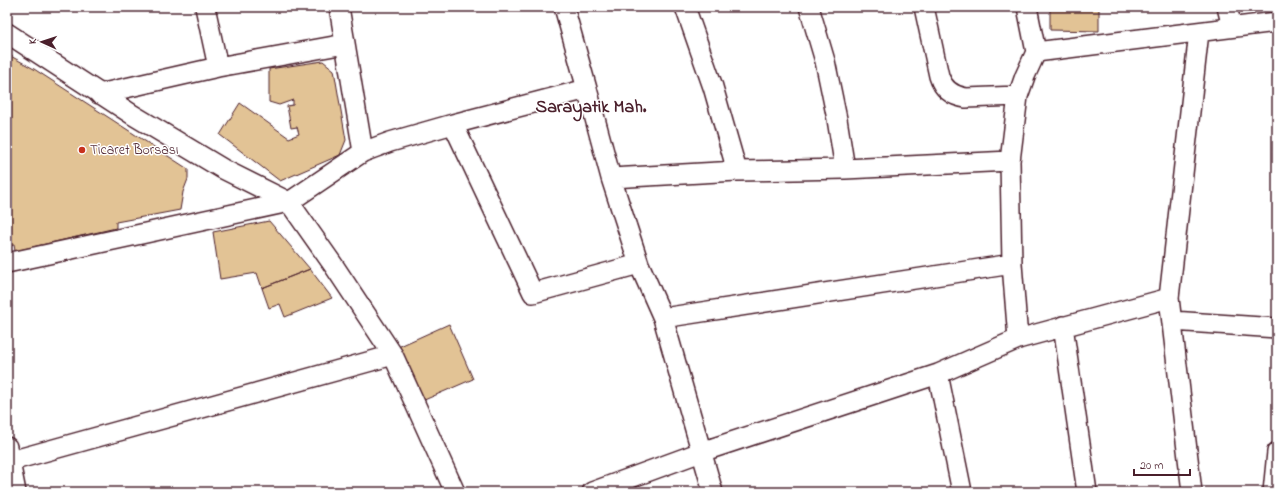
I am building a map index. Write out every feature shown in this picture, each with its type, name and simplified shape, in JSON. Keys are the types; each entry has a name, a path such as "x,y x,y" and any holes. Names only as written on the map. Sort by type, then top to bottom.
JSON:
{"street":[{"path":"205,7 218,68"},
{"path":"339,7 363,152"},
{"path":"564,7 638,264 663,318 713,492"},
{"path":"685,7 713,87 736,171"},
{"path":"809,7 825,61 837,119 845,169"},
{"path":"924,7 939,76 947,90 959,97 966,98 1018,96"},
{"path":"1018,339 1012,264 1010,161 1018,96 1036,52 1027,7"},
{"path":"1227,7 1232,27"},
{"path":"1036,52 1277,22"},
{"path":"1192,492 1169,298 1199,32"},
{"path":"7,34 132,115 223,169 289,202 334,266 393,355 455,492"},
{"path":"99,94 218,68 345,44"},
{"path":"7,263 289,202 363,152 390,142 453,124 587,89"},
{"path":"453,124 533,294 638,264"},
{"path":"612,178 736,171 845,169 1010,161"},
{"path":"663,318 1012,264"},
{"path":"592,492 702,452 938,374 1018,339 1169,298"},
{"path":"1172,321 1277,328"},
{"path":"1063,326 1087,492"},
{"path":"16,492 8,457 393,355"},
{"path":"938,374 962,492"},
{"path":"1268,492 1277,452"}],"building":[{"path":"1050,7 1099,7 1099,31 1050,30"},
{"name":"Ticaret Borsası","path":"7,54 34,69 188,169 188,179 183,192 180,210 116,222 116,228 15,251 14,245 7,246"},
{"path":"323,61 334,70 346,140 340,155 280,181 220,135 240,103 289,138 299,134 297,127 291,128 287,106 293,105 293,100 279,105 269,102 269,69"},
{"path":"269,221 310,269 262,288 257,273 220,279 213,232"},
{"path":"310,269 332,298 285,317 280,304 269,308 262,288"},
{"path":"449,324 473,379 422,401 398,347"}],"place":[{"name":"Ticaret Borsası","path":"82,150"}],"district":[{"name":"Sarayatik Mah.","path":"591,108"}]}
